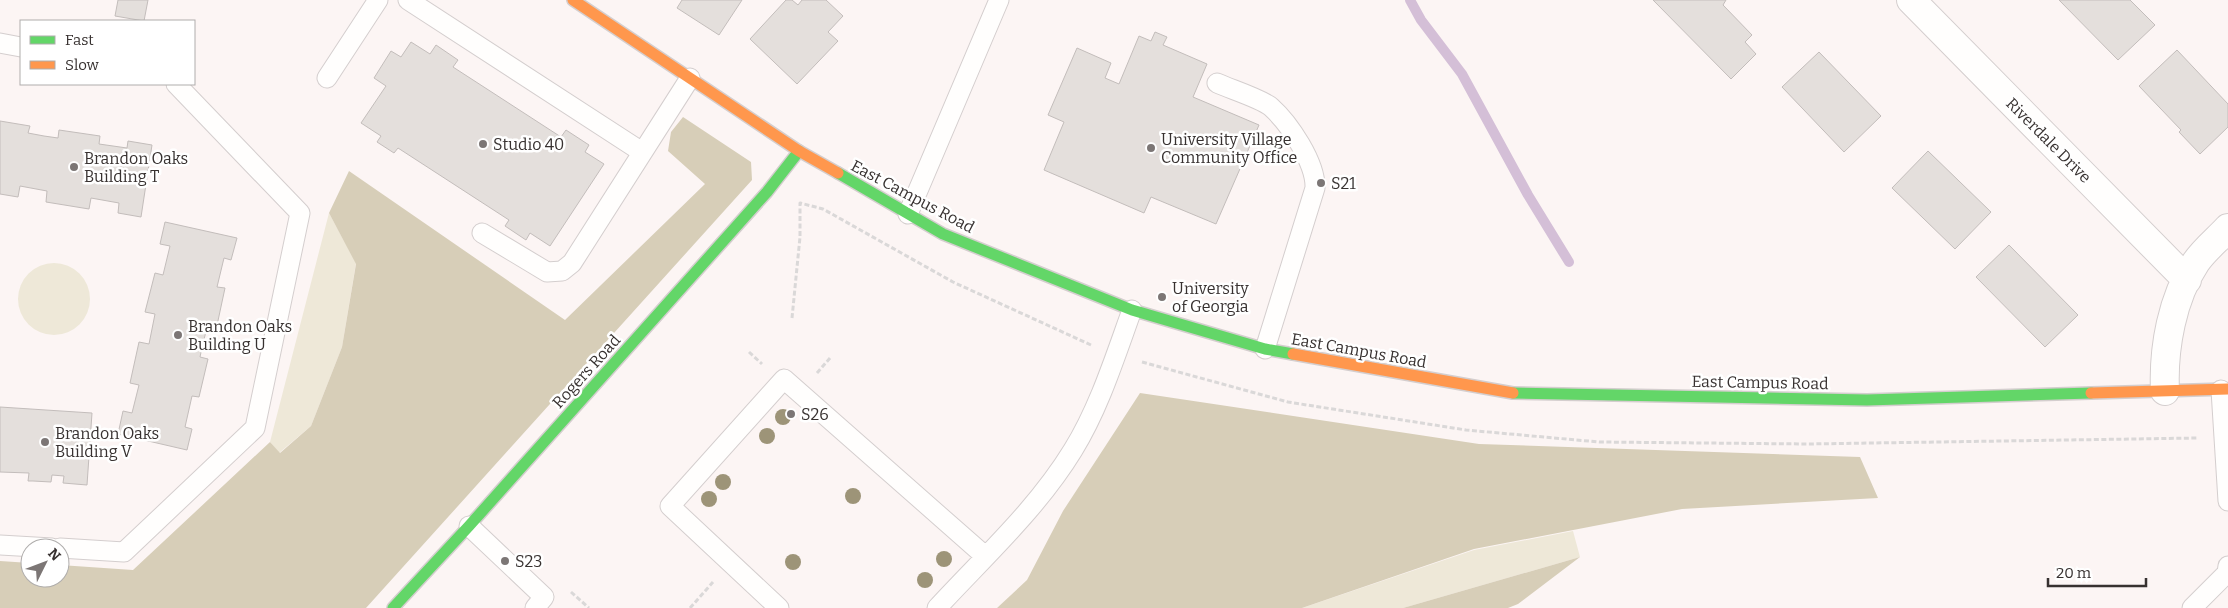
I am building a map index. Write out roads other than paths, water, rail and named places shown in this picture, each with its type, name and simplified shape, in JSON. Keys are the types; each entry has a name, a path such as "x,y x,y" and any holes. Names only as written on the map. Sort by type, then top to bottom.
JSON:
{"main road":[{"name":"East Campus Road","path":"573,0 799,151 942,234 1132,310 1265,350 1520,394 1867,400 2225,389"},
{"name":"Rogers Road","path":"393,608 469,526 768,192 799,151"}],"street":[{"name":"Riverdale Drive","path":"1911,0 2187,280"},
{"path":"2165,391 2164,371 2170,331 2187,280 2198,260 2228,228"}],"lane":[{"path":"327,78 378,0"},
{"path":"408,0 642,152"},
{"path":"908,214 998,0"},
{"path":"0,43 20,47"},
{"path":"482,233 547,272 562,272 572,263 690,78"},
{"path":"1217,83 1270,106 1295,137 1308,160 1314,176 1315,188 1265,350"},
{"path":"70,549 124,552 256,428 300,212 177,85"},
{"path":"937,608 1038,497 1073,450 1087,424 1132,310"},
{"path":"779,608 670,506 784,379 985,556"},
{"path":"2225,389 2228,501"},
{"path":"469,526 544,597 535,608"},
{"path":"0,545 20,546"},
{"path":"2192,608 2227,573 2228,566"}],"waterway":[{"path":"1410,0 1421,20 1462,74 1528,195 1569,262"}],"place":[{"name":"Studio 40","path":"483,144"},
{"name":"University Village Community Office","path":"1151,148"},
{"name":"Brandon Oaks Building T","path":"74,167"},
{"name":"S21","path":"1321,183"},
{"name":"University of Georgia","path":"1162,297"},
{"name":"Brandon Oaks Building U","path":"178,335"},
{"name":"S26","path":"791,414"},
{"name":"Brandon Oaks Building V","path":"45,442"},
{"name":"S23","path":"505,561"}]}
